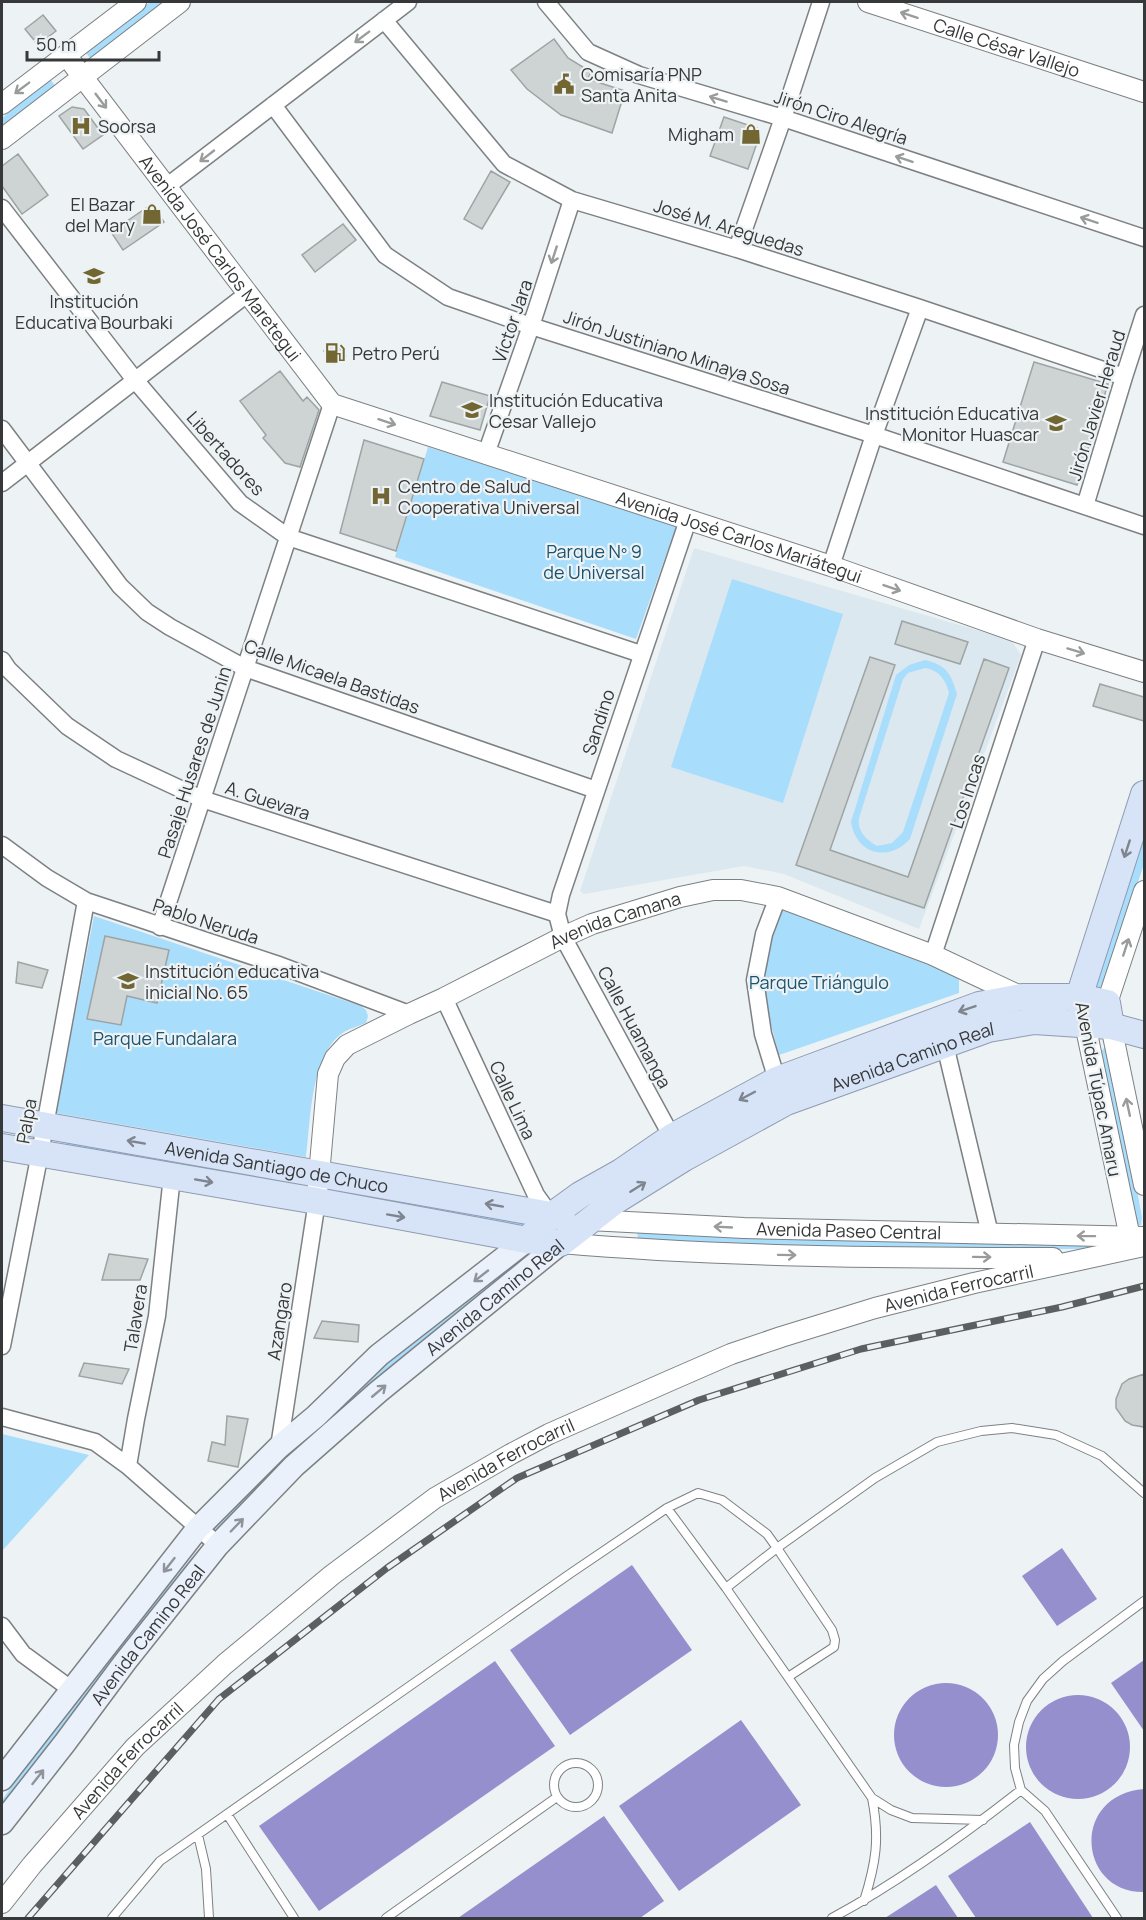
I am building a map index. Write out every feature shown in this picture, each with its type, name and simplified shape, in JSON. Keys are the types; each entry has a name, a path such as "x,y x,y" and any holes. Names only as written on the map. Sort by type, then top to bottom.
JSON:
{"main road":[{"name":"Avenida Túpac Amaru","path":"1085,1024 1079,997 1144,794"},
{"name":"Avenida Camino Real","path":"2,1779 198,1528 279,1447 316,1416 380,1355 527,1240 551,1216 580,1195 621,1172 672,1137 777,1080 979,1005 1022,997 1079,997 1144,1035"},
{"name":"Avenida Camino Real","path":"2,1823 124,1662 218,1545 294,1466 378,1392 615,1201 684,1158 786,1102 987,1029 1034,1021 1085,1024 1109,1015"},
{"name":"Avenida Santiago de Chuco","path":"2,1118 551,1216"},
{"name":"Avenida Santiago de Chuco","path":"2,1147 527,1240"},
{"name":"Avenida Paseo Central","path":"551,1216 590,1220"},
{"name":"Avenida Paseo Central","path":"527,1240 561,1244"}],"street":[{"path":"2,104 136,2"},
{"path":"2,139 180,2"},
{"path":"166,187 408,2"},
{"name":"Jirón Ciro Alegría","path":"546,2 588,52 639,75 783,118 1144,238"},
{"path":"737,249 821,2"},
{"name":"Calle César Vallejo","path":"868,2 1144,92"},
{"name":"José M. Areguedas","path":"384,20 504,164 572,200 737,249 1124,377"},
{"name":"Avenida José Carlos Maretegui","path":"66,55 332,404"},
{"name":"Jirón Justiniano Minaya Sosa","path":"273,105 385,255 448,297 531,326 874,435 1144,526"},
{"name":"Víctor Jara","path":"486,454 572,200"},
{"name":"Libertadores","path":"2,208 135,380 240,503 288,537 641,654"},
{"path":"2,483 247,294"},
{"path":"831,566 874,435 920,308"},
{"name":"Jirón Javier Heraud","path":"1085,506 1144,315"},
{"name":"Avenida José Carlos Mariátegui","path":"332,404 831,566 1037,639 1144,672"},
{"name":"Pasaje Husares de Junin","path":"160,927 332,404"},
{"name":"Calle Micaela Bastidas","path":"2,429 120,586 147,612 163,622 245,668 596,790"},
{"name":"Sandino","path":"563,937 557,914 561,895 688,520"},
{"name":"Los Incas","path":"933,955 1037,639"},
{"name":"A. Guevara","path":"2,660 8,669 67,726 116,759 202,799 557,914"},
{"name":"Pablo Neruda","path":"2,845 47,878 86,901 276,964 409,1014"},
{"name":"Avenida Camana","path":"316,1201 328,1074 335,1058 347,1045 592,924 680,897 713,890 741,890 777,897 933,955 1022,997"},
{"name":"Avenida Túpac Amaru","path":"1144,891 1109,1015 1144,1185"},
{"path":"777,897 764,934 755,980 762,1034 777,1080"},
{"name":"Palpa","path":"2,1346 86,901"},
{"name":"Calle Huamanga","path":"563,937 672,1137"},
{"path":"1022,997 1034,1021"},
{"name":"Calle Lima","path":"444,998 536,1195 551,1216"},
{"name":"Avenida Túpac Amaru","path":"1085,1024 1138,1242"},
{"path":"945,1045 990,1234"},
{"name":"Talavera","path":"128,1466 157,1316 172,1176"},
{"name":"Azangaro","path":"279,1447 316,1201"},
{"name":"Avenida Paseo Central","path":"590,1220 744,1228 990,1234 1138,1242"},
{"name":"Avenida Ferrocarril","path":"2,1904 32,1866 135,1748 225,1664 332,1575 435,1498 549,1434 731,1354 875,1308 952,1288 1094,1257 1138,1242"},
{"name":"Avenida Paseo Central","path":"561,1244 650,1251 734,1254 1094,1257"},
{"path":"2,1417 95,1442 128,1466 218,1545"},
{"path":"2,1626 22,1654 72,1690"}],"lane":[{"path":"726,1588 777,1548 875,1478 937,1442 981,1431 1012,1428 1056,1435 1102,1456 1144,1493"},
{"path":"112,1918 160,1861 571,1573 667,1508 698,1493 722,1500 767,1534 832,1630 835,1640 834,1647 788,1677"},
{"path":"667,1508 726,1588 872,1798 891,1810 912,1818 983,1820"},
{"path":"1117,1918 1045,1810 1021,1790 1015,1768 1014,1745 1027,1701 1043,1679 1063,1661 1144,1602"},
{"path":"581,1763 594,1771 599,1784 598,1792 590,1803 583,1806 568,1806 557,1797 554,1782 560,1769 566,1764 581,1763"},
{"path":"832,1918 864,1901 983,1820 1021,1790"},
{"path":"386,1918 557,1797"},
{"path":"864,1901 875,1855 877,1822 872,1798"},
{"path":"227,1814 294,1918"},
{"path":"198,1835 206,1869 209,1918"}],"shaded area":[{"path":"694,548 1011,640 1021,655 919,929 784,874 744,866 584,894 580,891"},
{"path":"1062,1548 1097,1599 1057,1626 1022,1576"},
{"path":"632,1565 692,1650 570,1735 510,1650"},
{"path":"1144,1660 1144,1731 1111,1683"},
{"path":"495,1661 555,1746 319,1911 259,1826"},
{"path":"946,1683 966,1687 983,1698 994,1715 998,1735 994,1755 983,1772 966,1783 946,1787 926,1783 909,1772 898,1755 894,1735 898,1715 909,1698 926,1687"},
{"path":"1078,1695 1098,1699 1107,1704 1121,1718 1126,1727 1130,1747 1126,1767 1121,1776 1107,1790 1098,1795 1078,1799 1058,1795 1049,1790 1035,1776 1030,1767 1026,1747 1030,1727 1035,1718 1049,1704 1058,1699"},
{"path":"741,1720 801,1805 679,1891 619,1806"},
{"path":"1144,1789 1144,1892 1122,1888 1106,1877 1095,1861 1092,1843 1094,1824 1104,1808 1120,1795"},
{"path":"604,1816 664,1901 640,1918 458,1918"},
{"path":"1030,1822 1093,1918 976,1918 948,1876"},
{"path":"936,1885 958,1918 885,1918"}],"green space":[{"path":"150,2 166,2 91,59 85,52"},
{"path":"50,79 56,87 2,129 2,118"},
{"name":"Parque Nº 9 de Universal","path":"428,447 677,524 636,639 395,557"},
{"path":"732,579 843,614 783,803 671,767"},
{"path":"925,660 943,667 950,675 957,694 910,839 892,851 874,852 859,842 851,822 896,675 909,665","holes":["925,668 941,676 949,693 903,832 892,843 877,846 863,835 859,827 859,818 903,679 908,673"]},
{"path":"1144,814 1144,864 1101,993 1088,994"},
{"name":"Parque Triángulo","path":"778,908 959,976 959,993 779,1055 764,986 764,966"},
{"name":"Parque Fundalara","path":"94,916 361,1006 366,1010 368,1016 366,1023 344,1032 333,1042 324,1056 314,1089 306,1157 56,1113"},
{"path":"1104,1048 1109,1048 1111,1052 1142,1217 1141,1225 1137,1225 1134,1221 1101,1052"},
{"path":"66,1140 530,1217 523,1232 64,1152"},
{"path":"637,1230 1092,1241 1092,1246 1084,1249 980,1249 640,1242"},
{"path":"524,1250 537,1255 218,1533 211,1528 330,1406"},
{"path":"2,1434 89,1455 2,1551"},
{"path":"198,1550 204,1553 2,1814 2,1800 83,1688"}],"building":[{"path":"43,15 56,31 38,45 25,29"},
{"name":"Comisaría PNP Santa Anita","path":"554,39 568,58 591,72 588,79 625,91 612,133 561,115 527,89 511,70"},
{"name":"Soorsa","path":"72,107 84,109 103,135 83,149 59,116"},
{"path":"724,117 757,128 758,140 748,169 710,156"},
{"path":"18,154 48,195 22,214 2,186 2,166"},
{"path":"491,171 510,182 482,229 464,219"},
{"path":"152,204 164,222 123,250 111,232"},
{"path":"343,224 356,240 315,272 302,255"},
{"name":"Petro Perú","path":"336,343 346,356 334,364 324,351"},
{"name":"Institución Educativa Monitor Huascar","path":"1034,362 1108,384 1077,485 1003,462"},
{"path":"280,371 303,401 307,397 319,410 300,467 285,463 263,438 266,435 240,401"},
{"path":"442,382 490,396 480,430 430,416"},
{"name":"Centro de Salud Cooperativa Universal","path":"364,440 424,459 396,551 340,533"},
{"path":"902,621 968,642 960,664 895,644"},
{"path":"870,657 895,665 830,850 908,877 984,659 1009,668 924,908 796,865"},
{"path":"1100,684 1144,697 1144,721 1093,706"},
{"name":"Institución educativa inicial No. 65","path":"105,936 169,950 157,1003 127,996 121,1025 87,1019"},
{"path":"18,962 48,970 42,988 16,983"},
{"path":"109,1254 148,1259 140,1280 102,1280"},
{"path":"322,1321 359,1325 358,1342 314,1338"},
{"path":"84,1363 129,1369 122,1384 79,1376"},
{"path":"1144,1374 1144,1427 1125,1421 1116,1408 1116,1399 1122,1384"},
{"path":"227,1416 248,1419 238,1467 208,1461 212,1442 225,1445"}],"railway":[{"path":"28,1918 219,1699 387,1568 517,1478 699,1400 861,1349 1062,1307 1144,1286"}],"place":[{"name":"Comisaría PNP Santa Anita","path":"564,84"},
{"name":"Soorsa","path":"81,126"},
{"name":"Migham","path":"751,134"},
{"name":"El Bazar del Mary","path":"152,214"},
{"name":"Institución Educativa Bourbaki","path":"94,276"},
{"name":"Petro Perú","path":"335,353"},
{"name":"Institución Educativa Cesar Vallejo","path":"472,410"},
{"name":"Institución Educativa Monitor Huascar","path":"1056,423"},
{"name":"Centro de Salud Cooperativa Universal","path":"381,496"},
{"name":"Institución educativa inicial No. 65","path":"128,981"}]}
